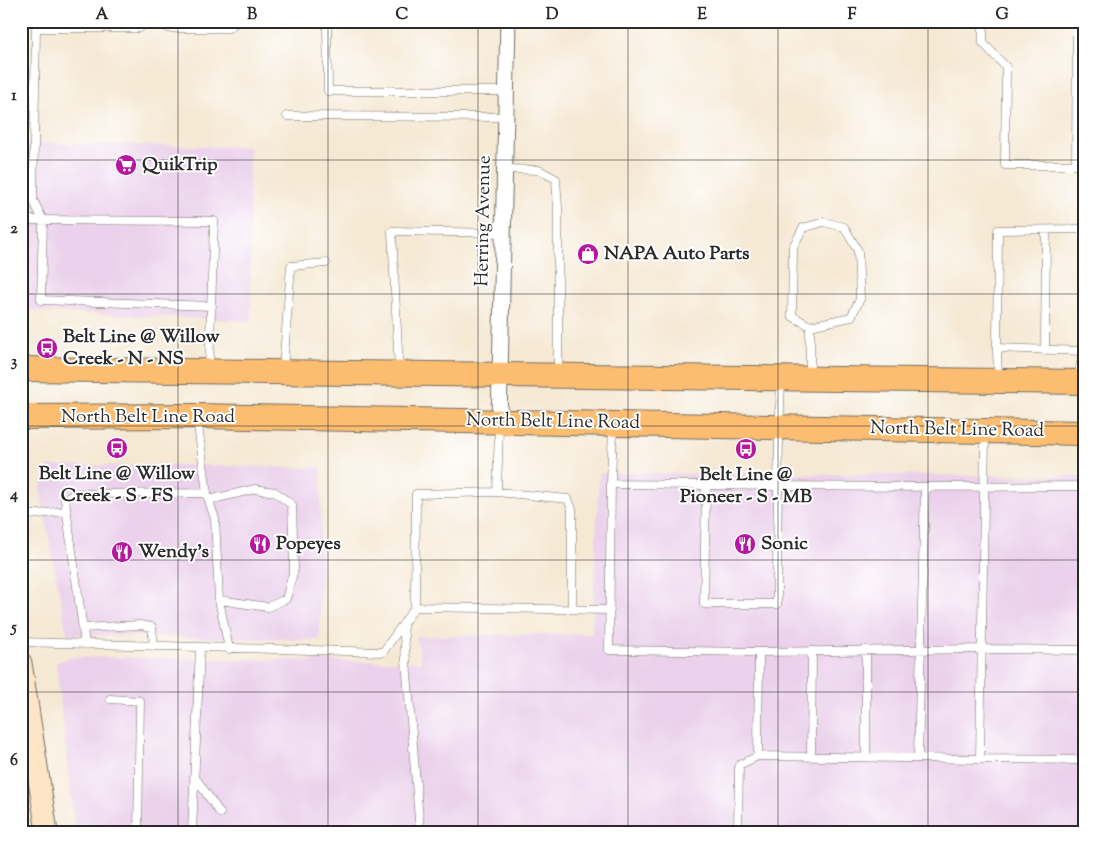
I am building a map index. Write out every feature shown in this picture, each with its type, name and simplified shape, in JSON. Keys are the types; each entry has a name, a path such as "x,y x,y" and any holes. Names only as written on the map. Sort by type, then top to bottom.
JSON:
{"main road":[{"path":"21,369 1081,382"},
{"name":"North Belt Line Road","path":"21,417 196,416 1084,433"}],"street":[{"name":"Herring Avenue","path":"499,421 508,21"},
{"path":"21,663 48,832"}],"lane":[{"path":"168,28 228,28 237,21"},
{"path":"983,21 982,43 1006,67 1005,165 1076,165 1078,21"},
{"path":"327,26 328,91 507,92"},
{"path":"140,28 36,28 33,200 42,220 41,300 212,306"},
{"path":"21,88 35,87"},
{"path":"287,116 506,118"},
{"path":"505,169 539,170 556,179 558,208 558,376"},
{"path":"21,220 214,221 209,371"},
{"path":"824,222 844,227 858,251 860,299 851,316 810,326 792,316 793,248 804,228 824,222"},
{"path":"998,381 998,230 1084,229"},
{"path":"1045,350 1046,230"},
{"path":"399,374 392,231 504,232"},
{"path":"283,371 291,266 326,263"},
{"path":"810,326 810,379"},
{"path":"997,348 1083,351 1081,382"},
{"path":"706,485 704,604 776,604 779,427 782,378"},
{"path":"196,416 208,497 215,519 219,600 229,649"},
{"path":"497,492 499,421"},
{"path":"613,424 609,650 759,652 982,649 1084,650"},
{"path":"980,759 985,431"},
{"path":"611,484 925,488 1084,486"},
{"path":"918,758 925,488"},
{"path":"85,644 65,511 65,500 74,494 208,497 256,489 276,492 292,505 294,569 286,599 268,607 219,600"},
{"path":"21,642 383,652 415,607 416,494 497,492 568,499 572,509 572,609"},
{"path":"21,516 65,511"},
{"path":"415,607 610,610"},
{"path":"82,628 140,624 152,627 154,646"},
{"path":"403,624 420,832"},
{"path":"192,832 200,648"},
{"path":"866,650 866,757"},
{"path":"811,756 812,651"},
{"path":"758,756 759,652"},
{"path":"110,699 140,701 138,832"},
{"path":"738,832 738,765 758,756 1084,760"},
{"path":"194,776 220,813"}],"shaded area":[{"path":"21,143 249,147 251,321 36,311 25,307 21,294"},
{"path":"172,465 321,468 320,640 67,635 40,489 49,466"},
{"path":"599,473 1084,476 1084,832 75,832 56,663 71,657 421,662 416,636 592,634"}],"place":[{"name":"QuikTrip","path":"126,165"},
{"name":"NAPA Auto Parts","path":"588,254"},
{"name":"Belt Line @ Willow Creek - N - NS","path":"47,348"},
{"name":"Belt Line @ Willow Creek - S - FS","path":"117,448"},
{"name":"Belt Line @ Pioneer - S - MB","path":"746,449"},
{"name":"Popeyes","path":"260,544"},
{"name":"Sonic","path":"745,544"},
{"name":"Wendy's","path":"122,552"}]}
